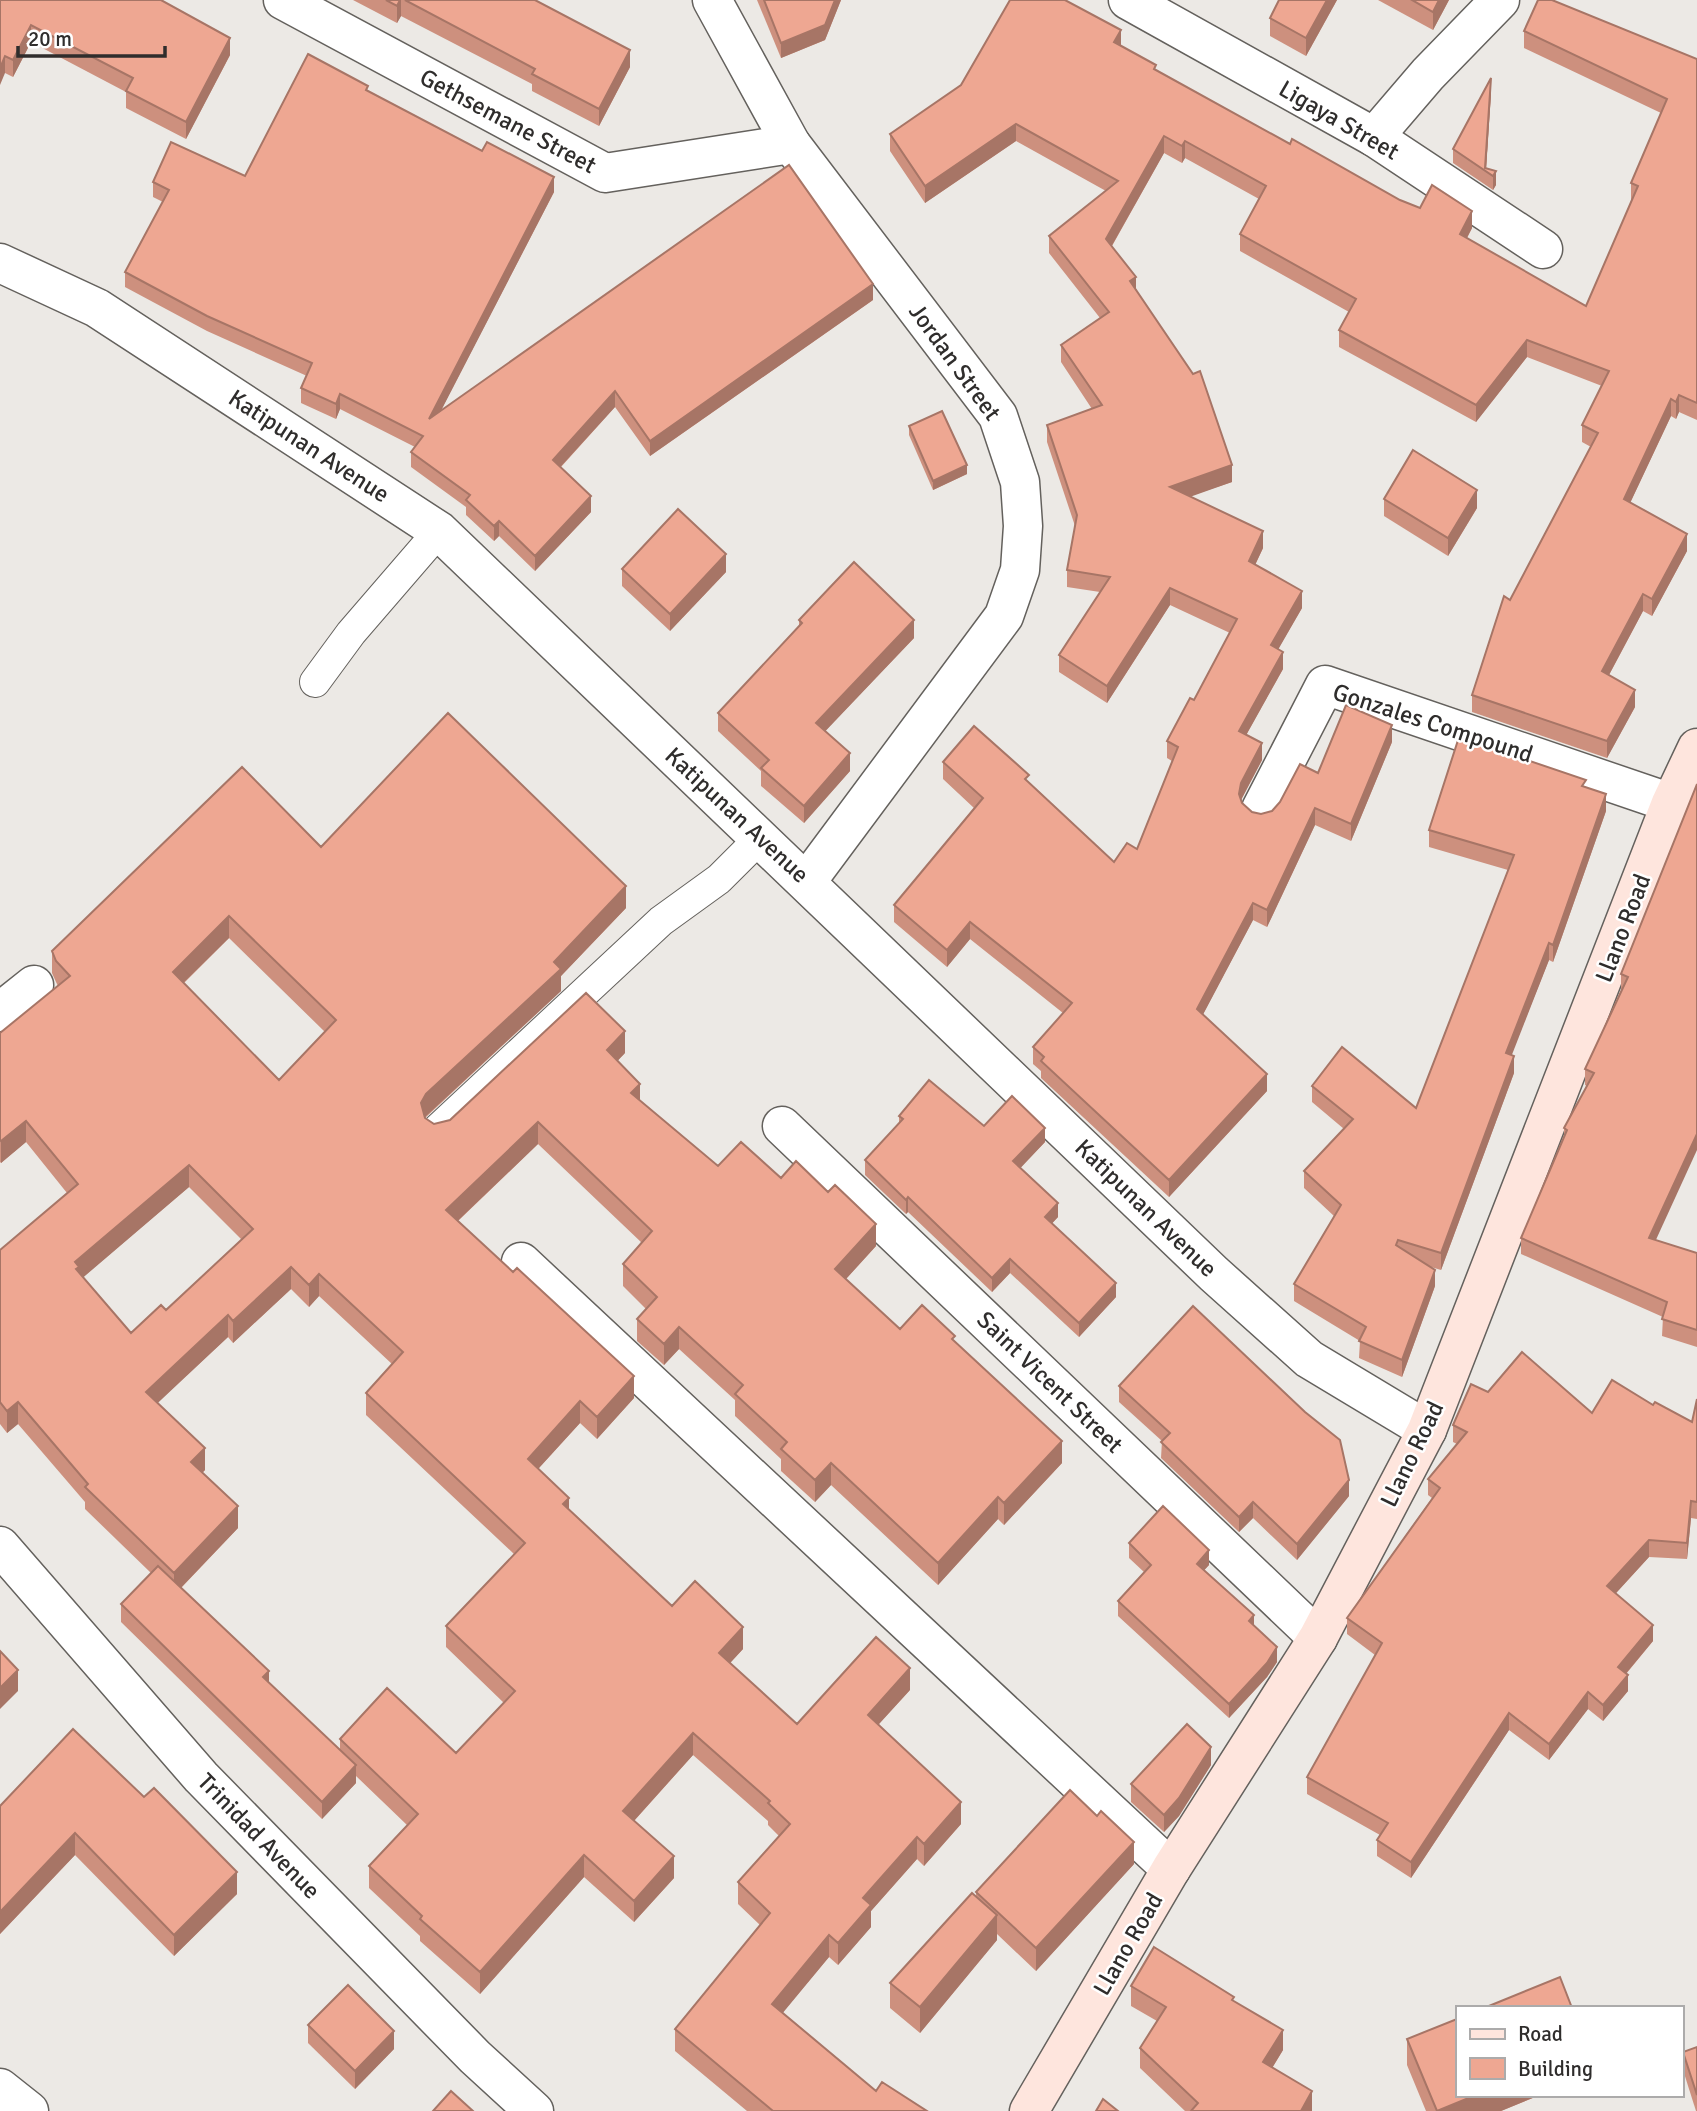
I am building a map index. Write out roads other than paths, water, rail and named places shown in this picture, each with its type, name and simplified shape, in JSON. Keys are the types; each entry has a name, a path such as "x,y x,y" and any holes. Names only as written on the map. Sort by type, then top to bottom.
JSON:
{"main road":[{"name":"Llano Road","path":"1029,2111 1171,1869 1318,1638 1427,1430 1671,803 1697,748"}],"street":[{"name":"Gethsemane Street","path":"283,0 605,173 791,144"},
{"name":"Jordan Street","path":"712,0 791,144 998,416 1020,482 1023,526 1020,570 1004,616 807,881"},
{"name":"Ligaya Street","path":"1128,0 1374,137 1543,249"},
{"path":"1374,137 1428,74 1500,0"},
{"name":"Katipunan Avenue","path":"0,264 97,308 439,531 1205,1264 1309,1359 1427,1430"},
{"name":"Gonzales Compound","path":"1261,809 1325,685 1671,803"},
{"path":"0,1012 34,985"},
{"name":"Saint Vicent Street","path":"782,1126 1318,1638"},
{"path":"521,1262 1171,1869"},
{"name":"Trinidad Avenue","path":"0,1545 201,1777 475,2057 534,2111"},
{"path":"0,2088 29,2111"}],"lane":[{"path":"315,682 351,633 439,531"},
{"path":"438,1129 661,921 719,879 760,839"}]}
